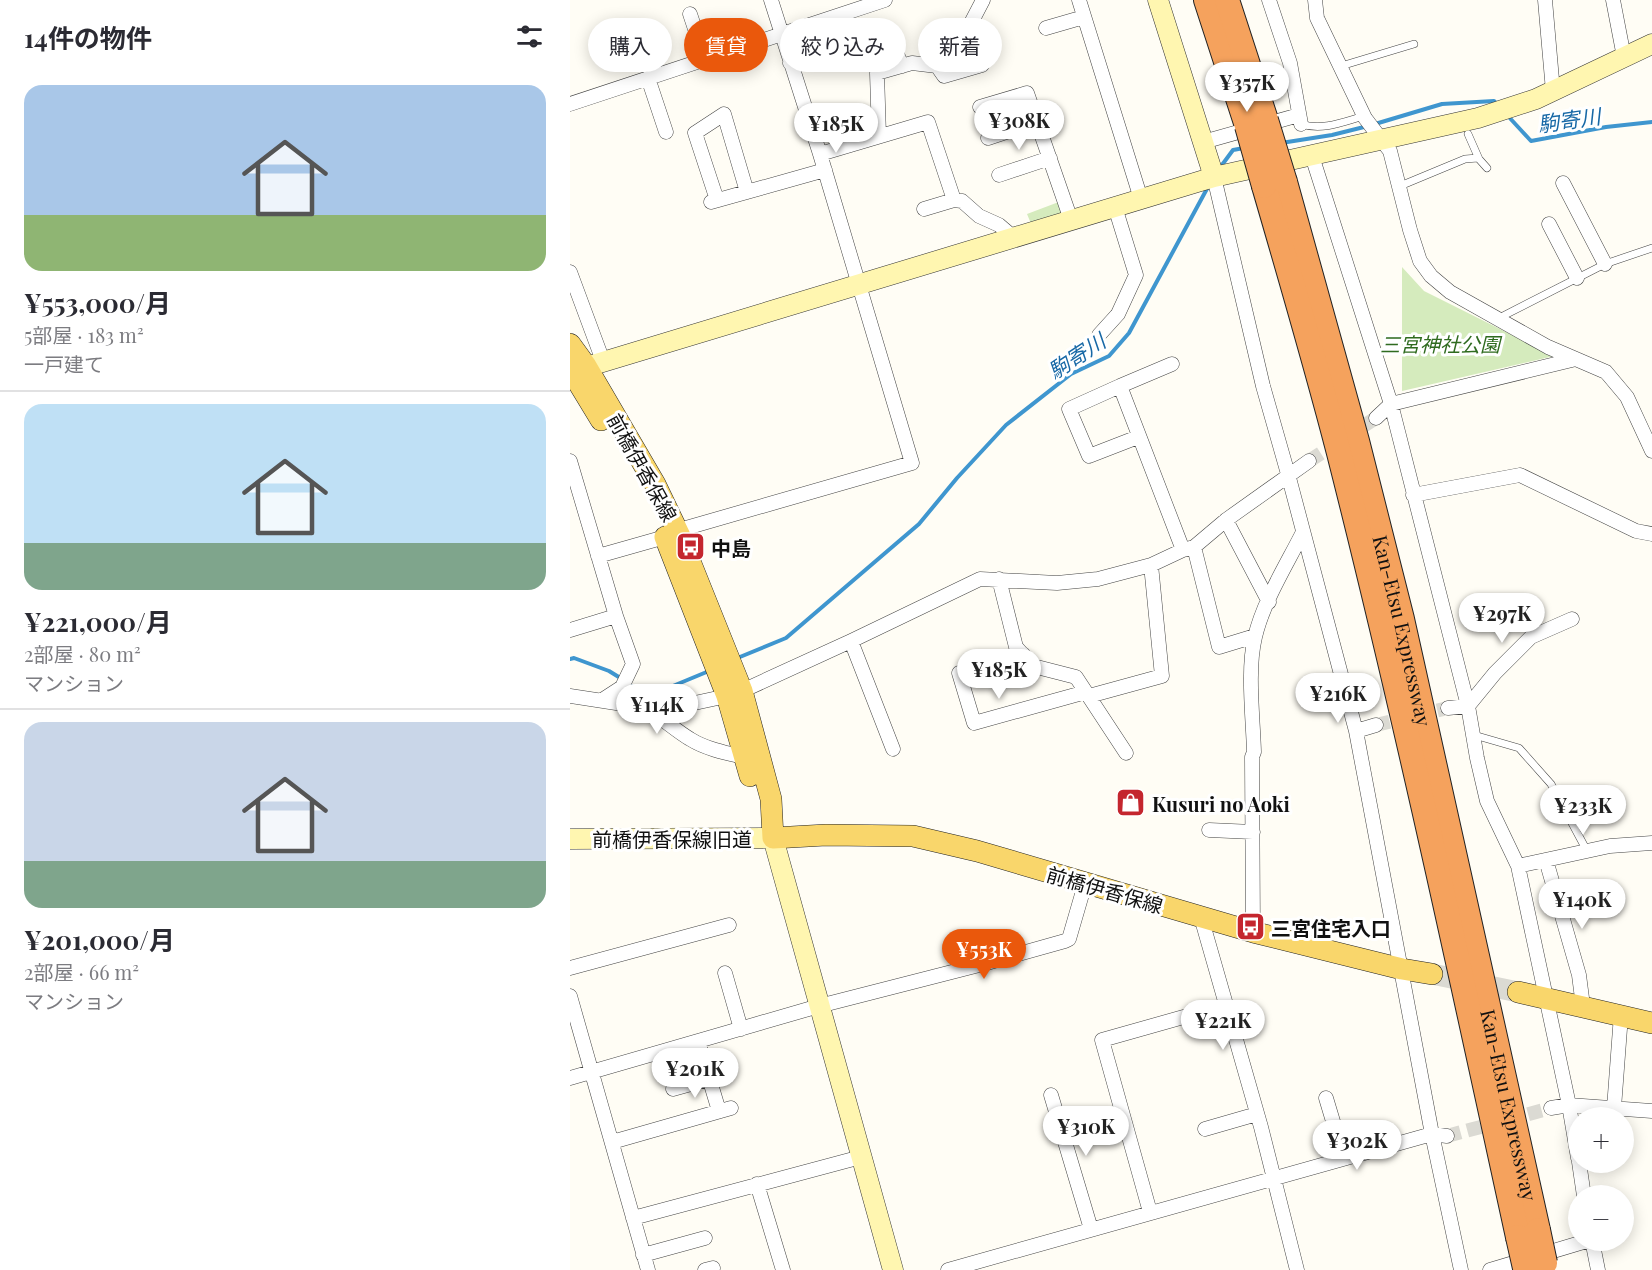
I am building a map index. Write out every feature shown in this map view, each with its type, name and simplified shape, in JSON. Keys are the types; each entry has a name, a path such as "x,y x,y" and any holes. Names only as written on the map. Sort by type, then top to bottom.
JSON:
{"highway":[{"name":"Kan-Etsu Expressway","path":"1206,0 1256,123"},
{"name":"Kan-Etsu Expressway","path":"1227,0 1256,123 1354,430 1402,619 1536,1268"}],"main road":[{"name":"前橋伊香保線","path":"570,344 642,488 722,663"},
{"name":"前橋伊香保線","path":"580,368 655,484 679,534 771,799 773,838"},
{"name":"前橋伊香保線","path":"734,694 744,757 758,804 773,838"},
{"name":"前橋伊香保線","path":"773,838 825,835 913,836 977,851 1253,932 1402,969 1432,974"},
{"path":"1518,992 1652,1023"}],"street":[{"path":"771,0 780,27"},
{"path":"829,18 885,0"},
{"path":"906,65 912,63 936,66 944,76 982,65 971,23 983,0"},
{"path":"1079,0 1141,199"},
{"path":"1158,0 1214,177 1263,386 1356,731 1432,1134 1461,1270"},
{"path":"1203,142 1300,119 1290,63 1269,0"},
{"path":"1315,0 1317,18 1364,117 1390,151 1420,261 1431,276 1450,292 1548,347 1606,372 1627,397 1652,451"},
{"path":"1545,0 1553,91"},
{"path":"1613,0 1624,57"},
{"path":"690,14 691,18"},
{"path":"1046,28 1084,17"},
{"path":"570,273 580,368 1214,177 1312,156 1378,137 1478,118 1536,99 1652,44"},
{"path":"570,104 684,66"},
{"path":"686,528 912,463 825,170 793,72"},
{"path":"879,136 877,73 881,72"},
{"path":"648,78 666,132"},
{"path":"980,107 1027,93 1071,220"},
{"path":"747,192 724,114 695,133 714,201 747,192 825,170"},
{"path":"820,154 928,122 954,200"},
{"path":"988,138 1037,122"},
{"path":"1312,156 1391,405 1467,705 1487,801 1518,866 1569,1106"},
{"path":"999,175 1050,158"},
{"path":"1563,183 1605,264"},
{"path":"924,209 954,200 962,201 979,216 999,225 1013,237"},
{"path":"1099,335 1118,314 1136,275 1114,207"},
{"path":"1549,224 1577,278"},
{"path":"1376,418 1391,405 1576,359"},
{"path":"1138,437 1089,456 1069,409 1172,363"},
{"path":"1120,386 1138,437 1188,548 1219,647 1255,636"},
{"path":"570,461 616,616 633,664 622,687 602,700"},
{"path":"653,712 734,694 980,579 1057,583 1098,579 1151,565 1188,548 1309,461"},
{"path":"1413,495 1520,475 1636,531 1652,534"},
{"path":"1226,520 1269,602"},
{"path":"1253,932 1252,757 1254,752 1251,659 1255,636 1303,532"},
{"path":"598,556 665,537"},
{"path":"1023,654 959,674 974,723 1162,676 1151,565"},
{"path":"999,579 1016,647 1033,666 1076,677 1126,753"},
{"path":"570,630 616,616"},
{"path":"1448,708 1467,705 1531,637 1572,620"},
{"path":"851,641 893,749"},
{"path":"570,696 642,707 653,712 691,740 718,751 744,757"},
{"path":"1356,731 1377,725"},
{"path":"1209,830 1253,832"},
{"path":"773,838 893,1270"},
{"name":"前橋伊香保線旧道","path":"570,839 773,838"},
{"path":"1518,866 1610,846 1652,843"},
{"path":"1546,860 1579,975 1583,1006"},
{"path":"570,1078 819,1006 1065,941 1069,939 1084,884"},
{"path":"1202,917 1257,1114 1297,1270"},
{"path":"570,968 729,926"},
{"path":"725,973 741,1029"},
{"path":"570,996 648,1270"},
{"path":"1150,1212 1102,1040 1226,1005"},
{"path":"1614,1107 1621,1015"},
{"path":"612,1142 725,1110 709,1079 698,1041"},
{"path":"672,1089 709,1079"},
{"path":"1051,1095 1091,1229"},
{"path":"1326,1098 1344,1158"},
{"path":"1551,1108 1592,1107"},
{"path":"1634,1110 1652,1111"},
{"path":"1205,1129 1257,1114"},
{"path":"948,1270 1432,1134 1447,1136"},
{"path":"633,1218 861,1157"},
{"path":"757,1184 783,1270"},
{"path":"644,1255 705,1238"},
{"path":"1490,1270 1568,1247"},
{"path":"1594,1251 1598,1270"}],"lane":[{"path":"1341,66 1414,44"},
{"path":"1300,119 1313,128 1364,117"},
{"path":"1468,134 1478,158 1487,168"},
{"path":"1400,186 1465,159 1478,158"},
{"path":"1499,318 1605,264 1652,248"},
{"path":"1473,734 1519,748 1551,784 1587,851"}],"green space":[{"path":"1064,200 1067,221 1034,231 1027,214"},
{"name":"三宮神社公園","path":"1402,267 1424,291 1554,356 1402,391"}],"waterway":[{"name":"駒寄川","path":"1375,124 1442,104 1494,101 1498,105"},
{"name":"駒寄川","path":"1507,115 1531,141 1606,127 1652,122"},
{"name":"駒寄川","path":"1281,143 1332,135 1368,126"},
{"name":"駒寄川","path":"1219,169 1233,150 1244,148"},
{"name":"駒寄川","path":"735,659 786,638 919,524 957,478 1006,425 1071,374 1109,356 1129,333 1209,185"},
{"name":"駒寄川","path":"570,659 574,658 609,671 622,679"},
{"name":"駒寄川","path":"628,684 639,691 656,693 709,671"}],"tunnel":[{"path":"1309,461 1376,418"},
{"path":"1376,725 1448,708"},
{"path":"1432,974 1518,992"},
{"path":"1447,1136 1551,1108"}],"place":[{"name":"中島","path":"690,547"},
{"name":"Kusuri no Aoki","path":"1131,803"},
{"name":"三宮住宅入口","path":"1250,927"}]}
